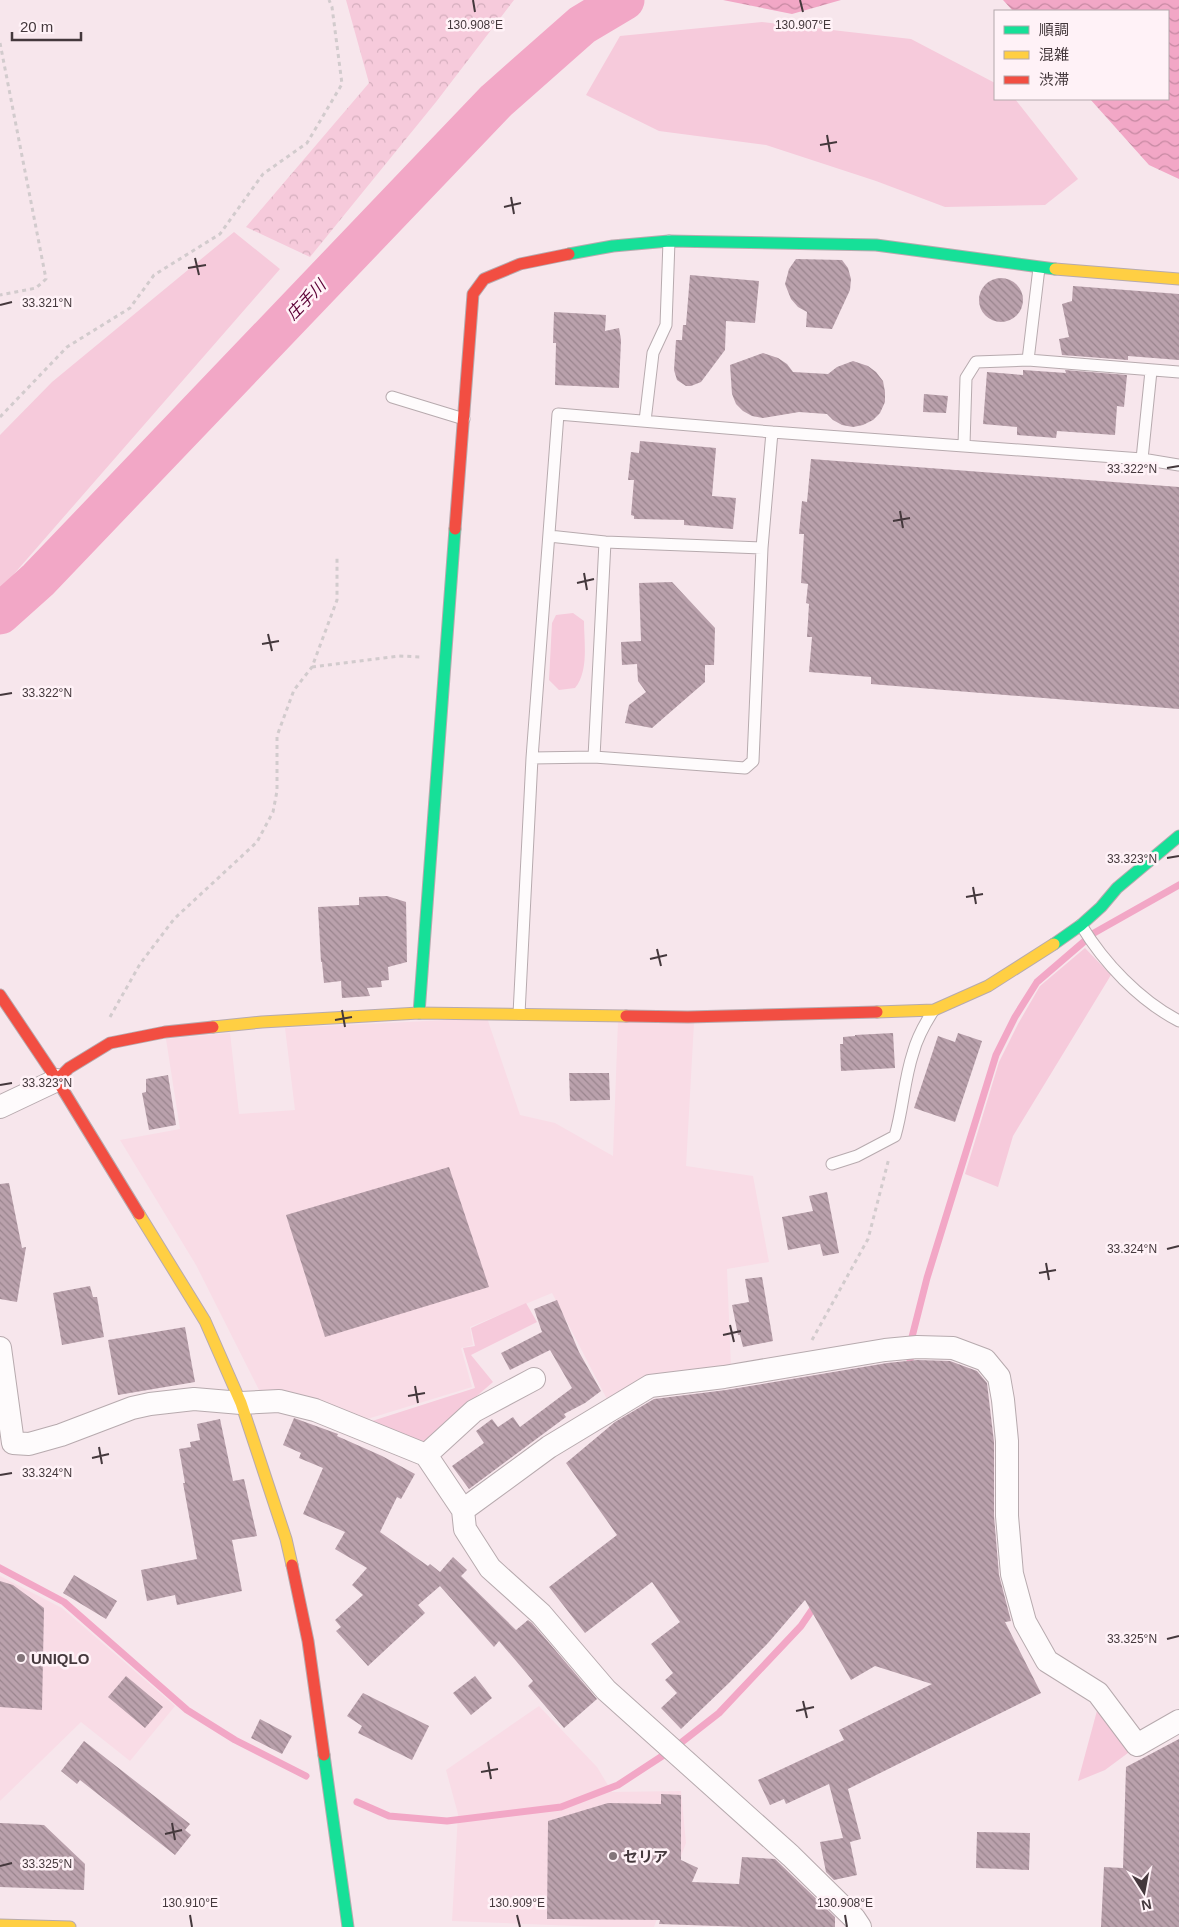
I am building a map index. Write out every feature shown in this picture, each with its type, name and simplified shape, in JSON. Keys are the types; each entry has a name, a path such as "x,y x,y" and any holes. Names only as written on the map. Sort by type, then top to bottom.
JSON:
{"main road":[{"path":"419,1013 473,294 484,279 520,264 613,246 669,241 876,245 1039,268 1179,279"},
{"path":"57,1080 70,1068 110,1043 165,1032 262,1022 419,1013 688,1017 934,1010 988,986 1082,928 1118,888 1179,836"},
{"path":"0,995 57,1080 205,1321 241,1403 286,1539 308,1641 348,1927"},
{"path":"0,1925 70,1927"}],"street":[{"path":"0,1107 57,1080"},
{"path":"463,1510 550,1448 650,1386 724,1377 912,1347 953,1348 985,1360 999,1377 1007,1441 1007,1516 1012,1574 1025,1622 1047,1661 1098,1693 1137,1745 1179,1721"},
{"path":"0,1348 13,1443 29,1444 61,1435 132,1408 150,1404 194,1400 241,1403 279,1401 315,1410 426,1455 463,1510 465,1529 490,1568 540,1614 606,1690 791,1856 854,1918 860,1927"},
{"path":"426,1455 474,1411 534,1379"}],"lane":[{"path":"646,421 653,354 666,325 669,241"},
{"path":"1028,360 1039,268"},
{"path":"964,445 966,378 976,362 1028,360 1179,372"},
{"path":"1142,459 1151,371"},
{"path":"392,397 464,419"},
{"path":"518,1014 532,758 558,414 772,432 1142,459 1179,465"},
{"path":"532,758 594,757 745,768 753,761 762,548 772,432"},
{"path":"549,536 605,542 762,548"},
{"path":"594,757 605,542"},
{"path":"1082,928 1090,941 1138,993 1179,1021"},
{"path":"832,1164 857,1156 895,1136 900,1120 912,1055 920,1032 934,1010"}],"path":[{"path":"0,417 67,347 130,308 154,275 220,234 263,174 307,143 342,84 332,7 329,0"},
{"path":"0,43 46,279 36,288 0,295"},
{"path":"100,1049 98,1039 140,964 174,919 257,842 273,812 277,791 276,736 294,690 312,667 337,600 337,556"},
{"path":"312,667 399,656 445,658"},
{"path":"799,1364 837,1292 868,1239 895,1136"}],"shaded area":[{"path":"487,1018 520,1115 555,1123 613,1156 618,1021 694,1022 686,1166 753,1176 769,1262 727,1269 731,1368 609,1403 552,1293 470,1327 473,1345 461,1348 472,1387 364,1420 262,1396 196,1265 120,1140 180,1129 166,1039 230,1033 239,1114 295,1110 285,1028"},
{"path":"0,1576 62,1608 175,1706 130,1761 81,1722 0,1801"},
{"path":"539,1706 597,1767 612,1792 681,1791 686,1843 654,1927 600,1927 452,1921 458,1814 446,1770"}],"green space":[{"path":"346,0 514,0 436,102 310,257 246,227 369,83"},
{"path":"762,22 911,39 994,82 994,100 1016,100 1078,179 1045,205 945,207 876,181 766,145 659,131 586,95 620,36"},
{"path":"234,232 280,269 0,590 0,435 52,382"},
{"path":"573,613 584,621 584,665 575,688 559,690 549,680 552,623 556,615"},
{"path":"1085,948 1111,975 1013,1136 998,1187 965,1174 999,1062 1018,1024 1040,986"},
{"path":"526,1303 537,1322 471,1355 493,1382 419,1446 369,1422 475,1388 463,1348 475,1346 471,1328"},
{"path":"1098,1707 1132,1750 1105,1770 1078,1781"}],"water":[{"path":"723,0 841,0 792,14"},
{"path":"1003,0 1179,0 1179,179 1149,165 1091,100 1169,100 1169,10 1012,10"}],"building":[{"path":"796,259 842,260 848,268 851,279 850,290 832,329 806,327 807,312 798,307 791,299 785,284 789,269"},
{"path":"690,275 759,281 755,323 726,321 725,350 701,382 686,386 677,380 674,370 676,340 682,340 683,325 686,325"},
{"path":"1005,278 1017,284 1022,291 1022,309 1017,316 1010,321 997,322 989,319 982,312 979,296 982,288 989,281"},
{"path":"1073,286 1179,294 1179,360 1128,356 1128,360 1062,355 1059,339 1069,337 1062,304 1072,301"},
{"path":"554,312 606,315 605,331 619,328 621,340 619,388 555,385 556,343 553,343"},
{"path":"763,353 778,358 787,364 793,372 828,374 837,367 853,361 868,366 883,381 885,402 880,413 873,420 853,427 842,425 827,414 799,412 763,418 752,416 736,404 732,394 730,365"},
{"path":"1023,370 1066,373 1065,370 1127,375 1124,407 1117,406 1115,435 1057,431 1056,438 1017,435 1017,427 983,424 987,372 1023,375"},
{"path":"924,394 948,396 946,413 923,412"},
{"path":"640,441 716,448 712,496 736,498 733,529 684,525 684,520 634,519 634,516 631,515 634,480 628,480 631,452 639,453"},
{"path":"811,459 1179,487 1179,709 871,684 871,677 809,672 812,637 807,637 809,604 806,603 808,584 801,583 804,534 799,534 802,501 807,502"},
{"path":"672,582 715,628 714,665 705,665 705,682 652,728 625,723 629,705 646,692 638,681 637,664 622,665 621,642 641,641 639,583"},
{"path":"387,896 406,902 407,962 388,967 389,980 381,981 382,987 367,988 370,996 342,998 341,981 324,983 318,907 359,905 359,897"},
{"path":"893,1033 895,1068 841,1071 840,1044 843,1044 843,1037"},
{"path":"958,1033 982,1041 955,1122 914,1108 938,1036 955,1042"},
{"path":"569,1073 609,1073 610,1100 570,1101"},
{"path":"168,1075 176,1125 149,1130 142,1093 146,1092 146,1079"},
{"path":"449,1167 489,1287 325,1337 286,1215"},
{"path":"9,1183 22,1248 26,1247 17,1302 0,1299 0,1184"},
{"path":"827,1192 839,1253 823,1256 820,1244 788,1250 782,1217 813,1211 809,1196"},
{"path":"762,1277 773,1341 743,1347 740,1335 738,1335 732,1305 749,1302 745,1279"},
{"path":"90,1286 93,1297 97,1297 104,1337 62,1345 53,1293"},
{"path":"557,1300 579,1352 601,1391 585,1403 564,1414 566,1417 469,1489 452,1466 484,1443 476,1431 492,1419 498,1427 513,1417 520,1427 572,1388 550,1350 510,1370 501,1353 542,1332 534,1309"},
{"path":"185,1327 195,1382 118,1395 108,1340"},
{"path":"917,1360 950,1361 977,1371 987,1383 994,1442 994,1516 999,1575 1011,1621 1005,1622 1041,1693 848,1789 861,1839 850,1842 857,1875 834,1880 826,1872 820,1842 843,1838 829,1784 786,1804 784,1799 770,1805 758,1780 844,1740 839,1730 932,1684 875,1666 851,1680 805,1600 768,1643 681,1729 661,1708 677,1693 665,1680 673,1673 651,1644 680,1622 652,1582 585,1633 549,1587 617,1535 566,1463 615,1422 654,1399 726,1390 887,1363"},
{"path":"294,1418 338,1434 337,1436 382,1456 415,1474 401,1499 397,1497 380,1532 428,1566 430,1564 440,1572 453,1557 467,1570 461,1576 516,1630 528,1620 532,1623 597,1699 564,1728 528,1686 533,1681 499,1641 494,1647 440,1586 418,1605 425,1613 368,1666 336,1631 341,1627 335,1620 363,1595 352,1585 367,1568 335,1549 345,1532 303,1514 323,1468 299,1458 301,1453 283,1445"},
{"path":"220,1419 233,1481 244,1479 257,1536 232,1540 242,1591 177,1605 175,1595 147,1601 141,1570 197,1559 183,1483 185,1483 179,1449 191,1447 190,1442 200,1440 197,1424"},
{"path":"74,1575 117,1601 106,1619 63,1593"},
{"name":"UNIQLO","path":"0,1581 13,1585 44,1608 42,1710 0,1707"},
{"path":"126,1676 163,1707 145,1728 108,1697"},
{"path":"475,1676 492,1698 471,1715 453,1693"},
{"path":"363,1693 429,1726 412,1760 358,1733 362,1726 347,1716"},
{"path":"260,1719 292,1736 282,1754 251,1738"},
{"path":"1179,1739 1179,1927 1101,1927 1104,1867 1123,1868 1126,1767"},
{"path":"84,1741 190,1824 185,1830 191,1835 175,1855 80,1780 77,1784 61,1771"},
{"name":"セリア","path":"661,1794 681,1795 681,1860 698,1868 692,1882 739,1884 742,1857 775,1859 835,1917 835,1927 746,1927 659,1924 660,1920 547,1919 548,1821 608,1803 661,1804"},
{"path":"0,1823 44,1825 85,1864 84,1890 0,1887"},
{"path":"977,1832 1030,1833 1029,1870 976,1868"}],"waterway":[{"name":"庄手川","path":"0,614 38,580 496,101 582,25 624,0"},
{"path":"912,1369 910,1362 912,1337 927,1278 996,1055 1015,1017 1037,982 1094,933 1179,885"},
{"path":"0,1568 64,1602 187,1710 235,1740 306,1776"},
{"path":"357,1802 389,1816 447,1821 561,1807 618,1785 673,1749 719,1713 801,1626 816,1604"}],"traffic: fast":[{"path":"569,254 613,246 669,241 876,245 1055,269"},
{"path":"419,1013 455,529"},
{"path":"1054,944 1081,925 1101,907 1117,888 1179,836"},
{"path":"324,1755 348,1927"}],"traffic: slow":[{"path":"1055,269 1179,279"},
{"path":"877,1012 934,1010 988,986 1054,944"},
{"path":"213,1027 262,1022 419,1013 626,1016"},
{"path":"139,1214 205,1321 241,1403 286,1539 292,1565"},
{"path":"0,1925 70,1927"}],"traffic: jam":[{"path":"455,529 473,294 484,279 520,264 569,254"},
{"path":"0,995 57,1080 139,1214"},
{"path":"626,1016 688,1017 877,1012"},
{"path":"57,1080 69,1068 110,1043 165,1032 213,1027"},
{"path":"292,1565 308,1641 324,1755"}],"place":[{"name":"UNIQLO","path":"21,1658"},
{"name":"セリア","path":"613,1856"}]}
